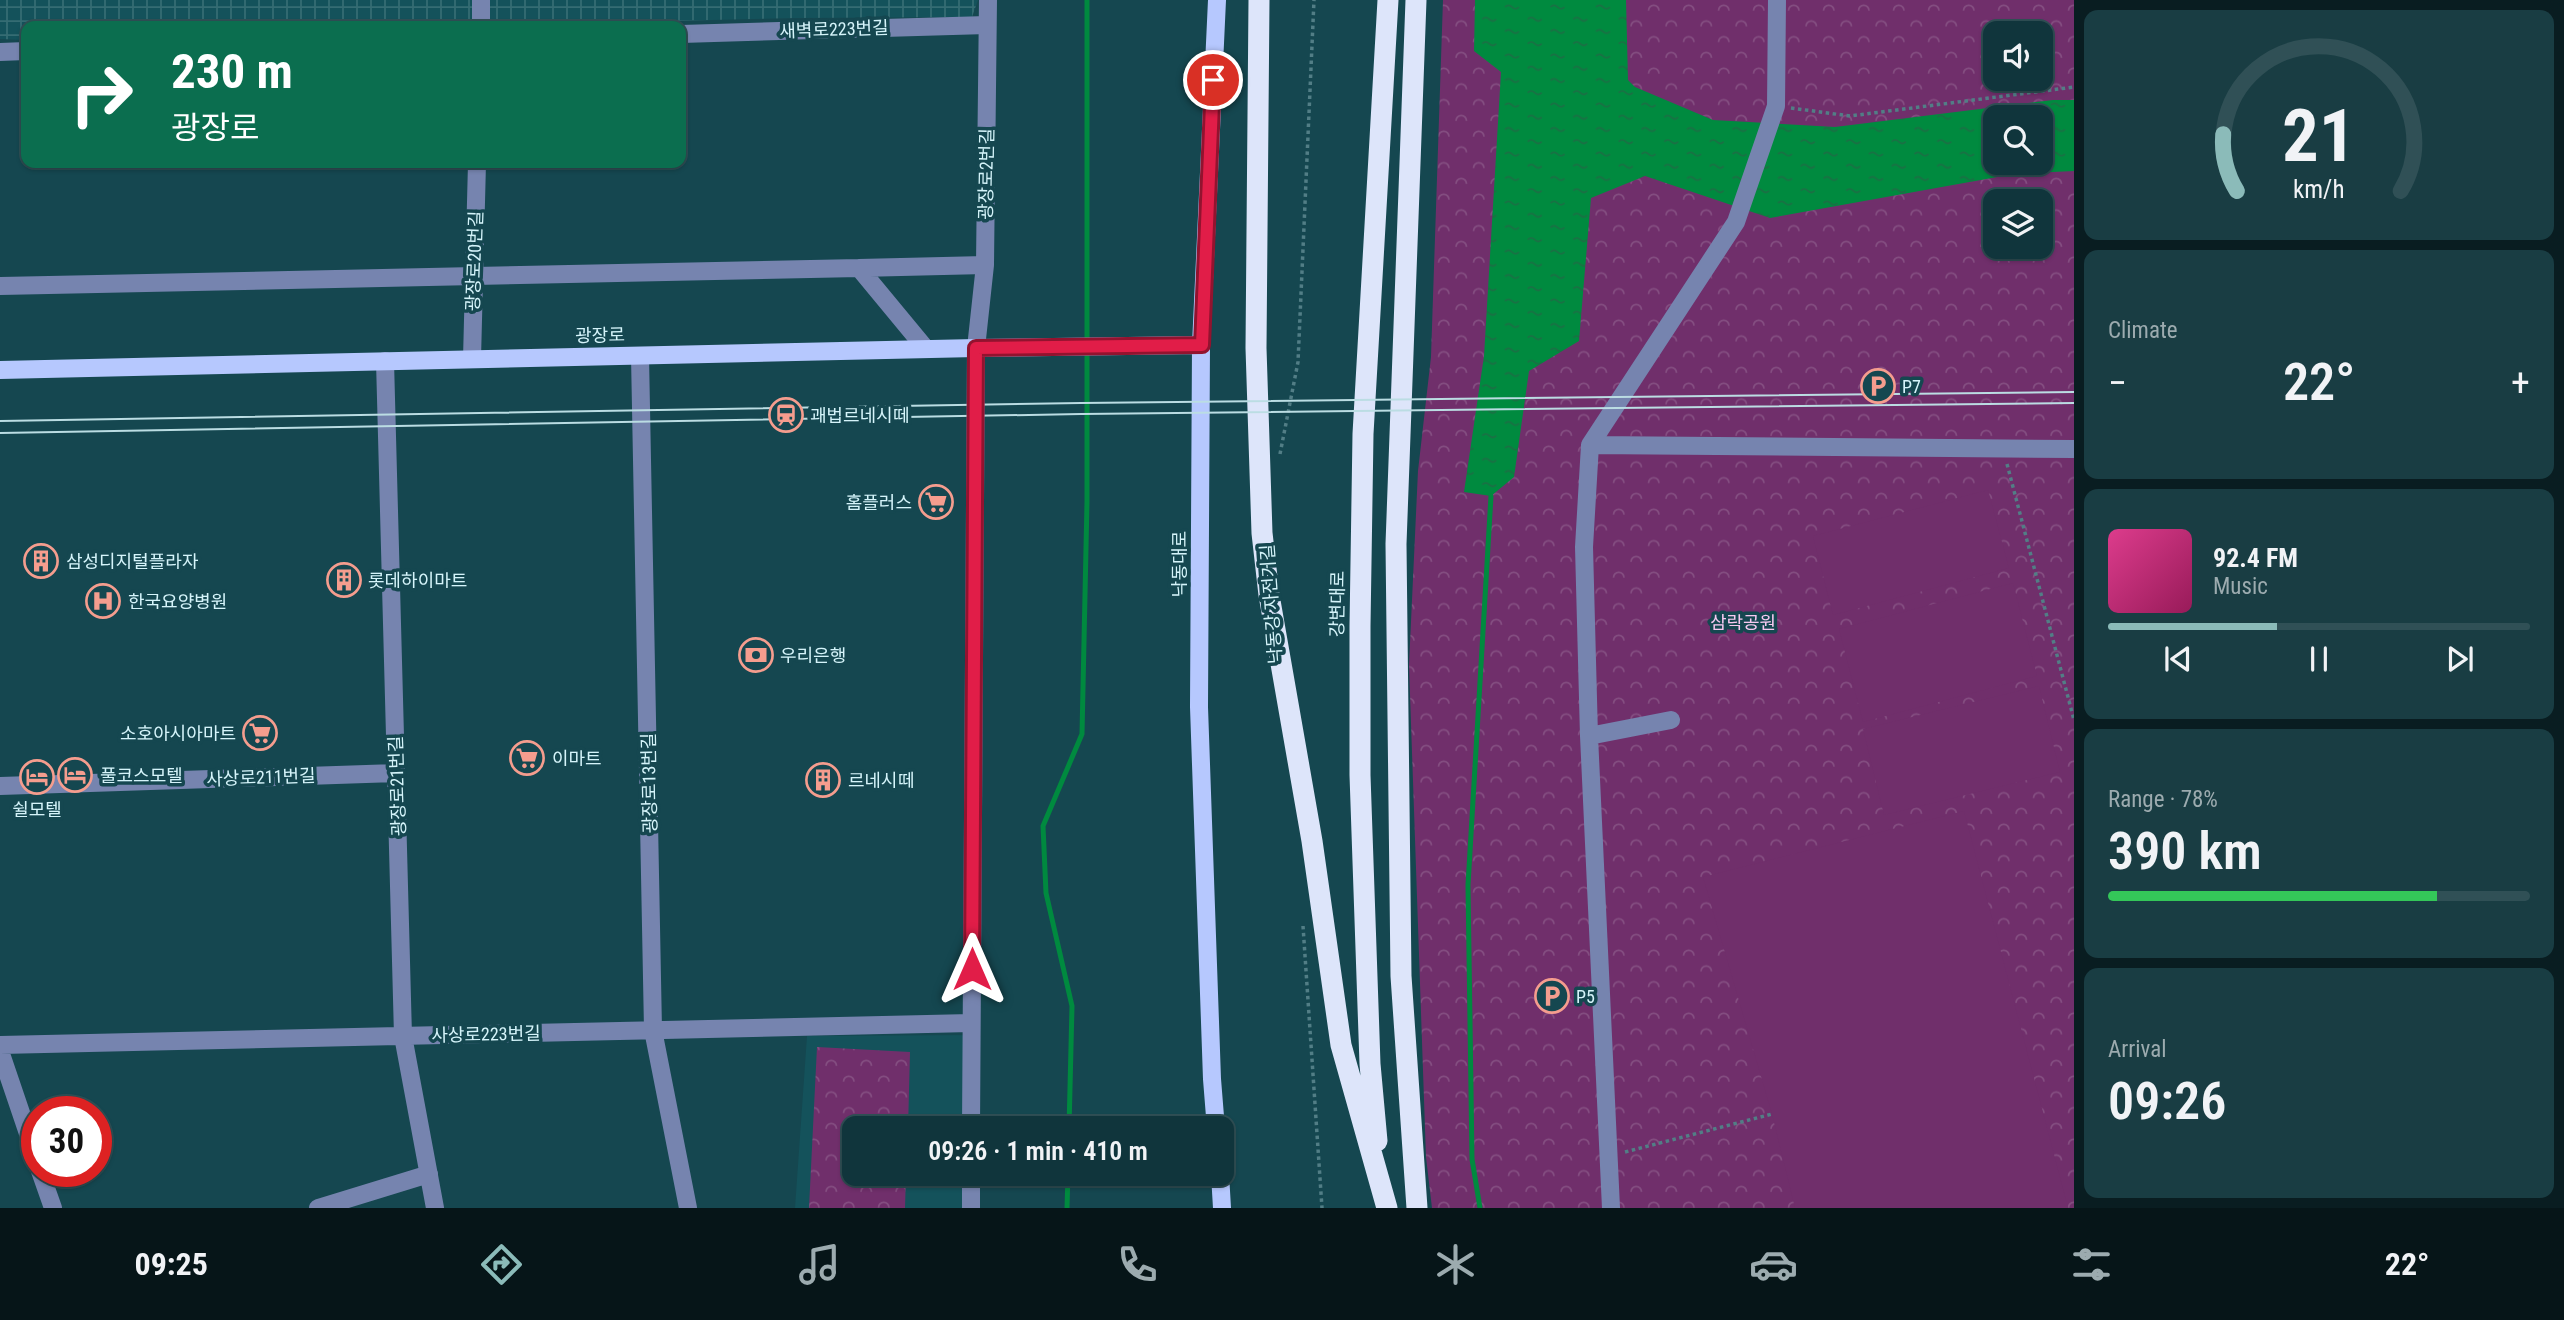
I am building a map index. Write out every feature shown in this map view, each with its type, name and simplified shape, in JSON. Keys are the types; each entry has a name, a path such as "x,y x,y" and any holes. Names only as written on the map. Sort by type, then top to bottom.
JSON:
{"highway":[{"path":"1259,0 1256,348 1262,533 1267,583 1312,841 1341,1045 1384,1203"},
{"name":"강변대로","path":"1384,1203 1370,1064 1360,775 1360,613 1363,433 1388,0"},
{"path":"1416,0 1396,544 1401,976 1417,1208"}],"main road":[{"name":"낙동대로","path":"1215,1116 1199,707 1202,345 1217,0"},
{"name":"광장로","path":"0,370 1202,345"},
{"path":"1221,1186 1222,1208"}],"street":[{"path":"481,0 481,21"},
{"name":"광장로2번길","path":"971,1116 976,348 985,265 988,0"},
{"path":"1611,1208 1589,737 1584,547 1590,445 1736,222 1776,106 1777,0"},
{"name":"새벽로223번길","path":"686,34 987,25"},
{"path":"0,52 21,51"},
{"name":"광장로20번길","path":"472,359 477,168"},
{"path":"0,286 985,265"},
{"path":"859,268 926,349"},
{"name":"광장로13번길","path":"640,356 653,1030 688,1208"},
{"name":"광장로21번길","path":"385,361 403,1036 435,1208"},
{"path":"1590,445 2074,449"},
{"path":"1589,737 1671,720"},
{"name":"사상로211번길","path":"0,786 396,773"},
{"name":"사상로223번길","path":"0,1045 971,1023"},
{"path":"0,1051 21,1113"},
{"path":"318,1208 429,1174"},
{"path":"971,1186 971,1208"},
{"path":"46,1187 53,1208"}],"path":[{"path":"1279,464 1298,362 1314,0"},
{"path":"1776,106 1850,116 2074,87"},
{"path":"2003,448 2074,720"},
{"path":"1302,914 1322,1208"},
{"path":"1609,1156 1772,1114"}],"shaded area":[{"path":"0,0 978,0 972,17 670,21 21,21 21,40 0,39"},
{"path":"979,1035 976,1116 842,1116 842,1186 974,1186 973,1208 795,1208 807,1036"}],"green space":[{"name":"삼락공원","path":"1443,0 2074,0 2074,1208 1432,1208 1426,1157 1409,665 1418,471 1431,357"},
{"path":"1988,490 2009,568 1833,615 1813,536"},
{"path":"2013,583 2037,676 1863,722 1839,629"},
{"path":"2039,686 2060,772 1884,815 1863,729"},
{"path":"1964,811 2068,1208 1795,1208 1772,1114 1703,877"},
{"path":"817,1047 910,1052 908,1116 842,1116 842,1186 906,1186 905,1208 809,1208"}],"water":[{"path":"1475,0 1626,0 1628,80 1635,87 1713,120 1835,127 1983,109 1983,175 2008,175 1770,218 1645,176 1591,198 1579,341 1529,371 1514,477 1491,496 1464,492 1484,356 1501,72 1474,51"},
{"path":"2074,100 2074,171 2053,172 2053,105 2013,105"}],"waterway":[{"path":"1069,1116 1072,1006 1046,893 1043,826 1082,734 1087,502 1087,0"},
{"path":"1480,1208 1472,1159 1468,885 1491,496"},
{"path":"1067,1208 1068,1186"}],"tram line":[{"path":"0,421 1081,403 2074,392"},
{"path":"0,433 1081,414 2074,403"}],"place":[{"name":"P7","path":"1878,386"},
{"name":"괘법르네시떼","path":"786,415"},
{"name":"홈플러스","path":"936,502"},
{"name":"삼성디지털플라자","path":"41,561"},
{"name":"롯데하이마트","path":"344,580"},
{"name":"한국요양병원","path":"103,601"},
{"name":"우리은행","path":"756,655"},
{"name":"소호아시아마트","path":"260,733"},
{"name":"이마트","path":"527,758"},
{"name":"풀코스모텔","path":"75,775"},
{"name":"쉴모텔","path":"37,777"},
{"name":"르네시떼","path":"823,780"},
{"name":"P5","path":"1552,996"}],"route":[{"path":"972,969 976,348 1202,345 1213,80"}]}
